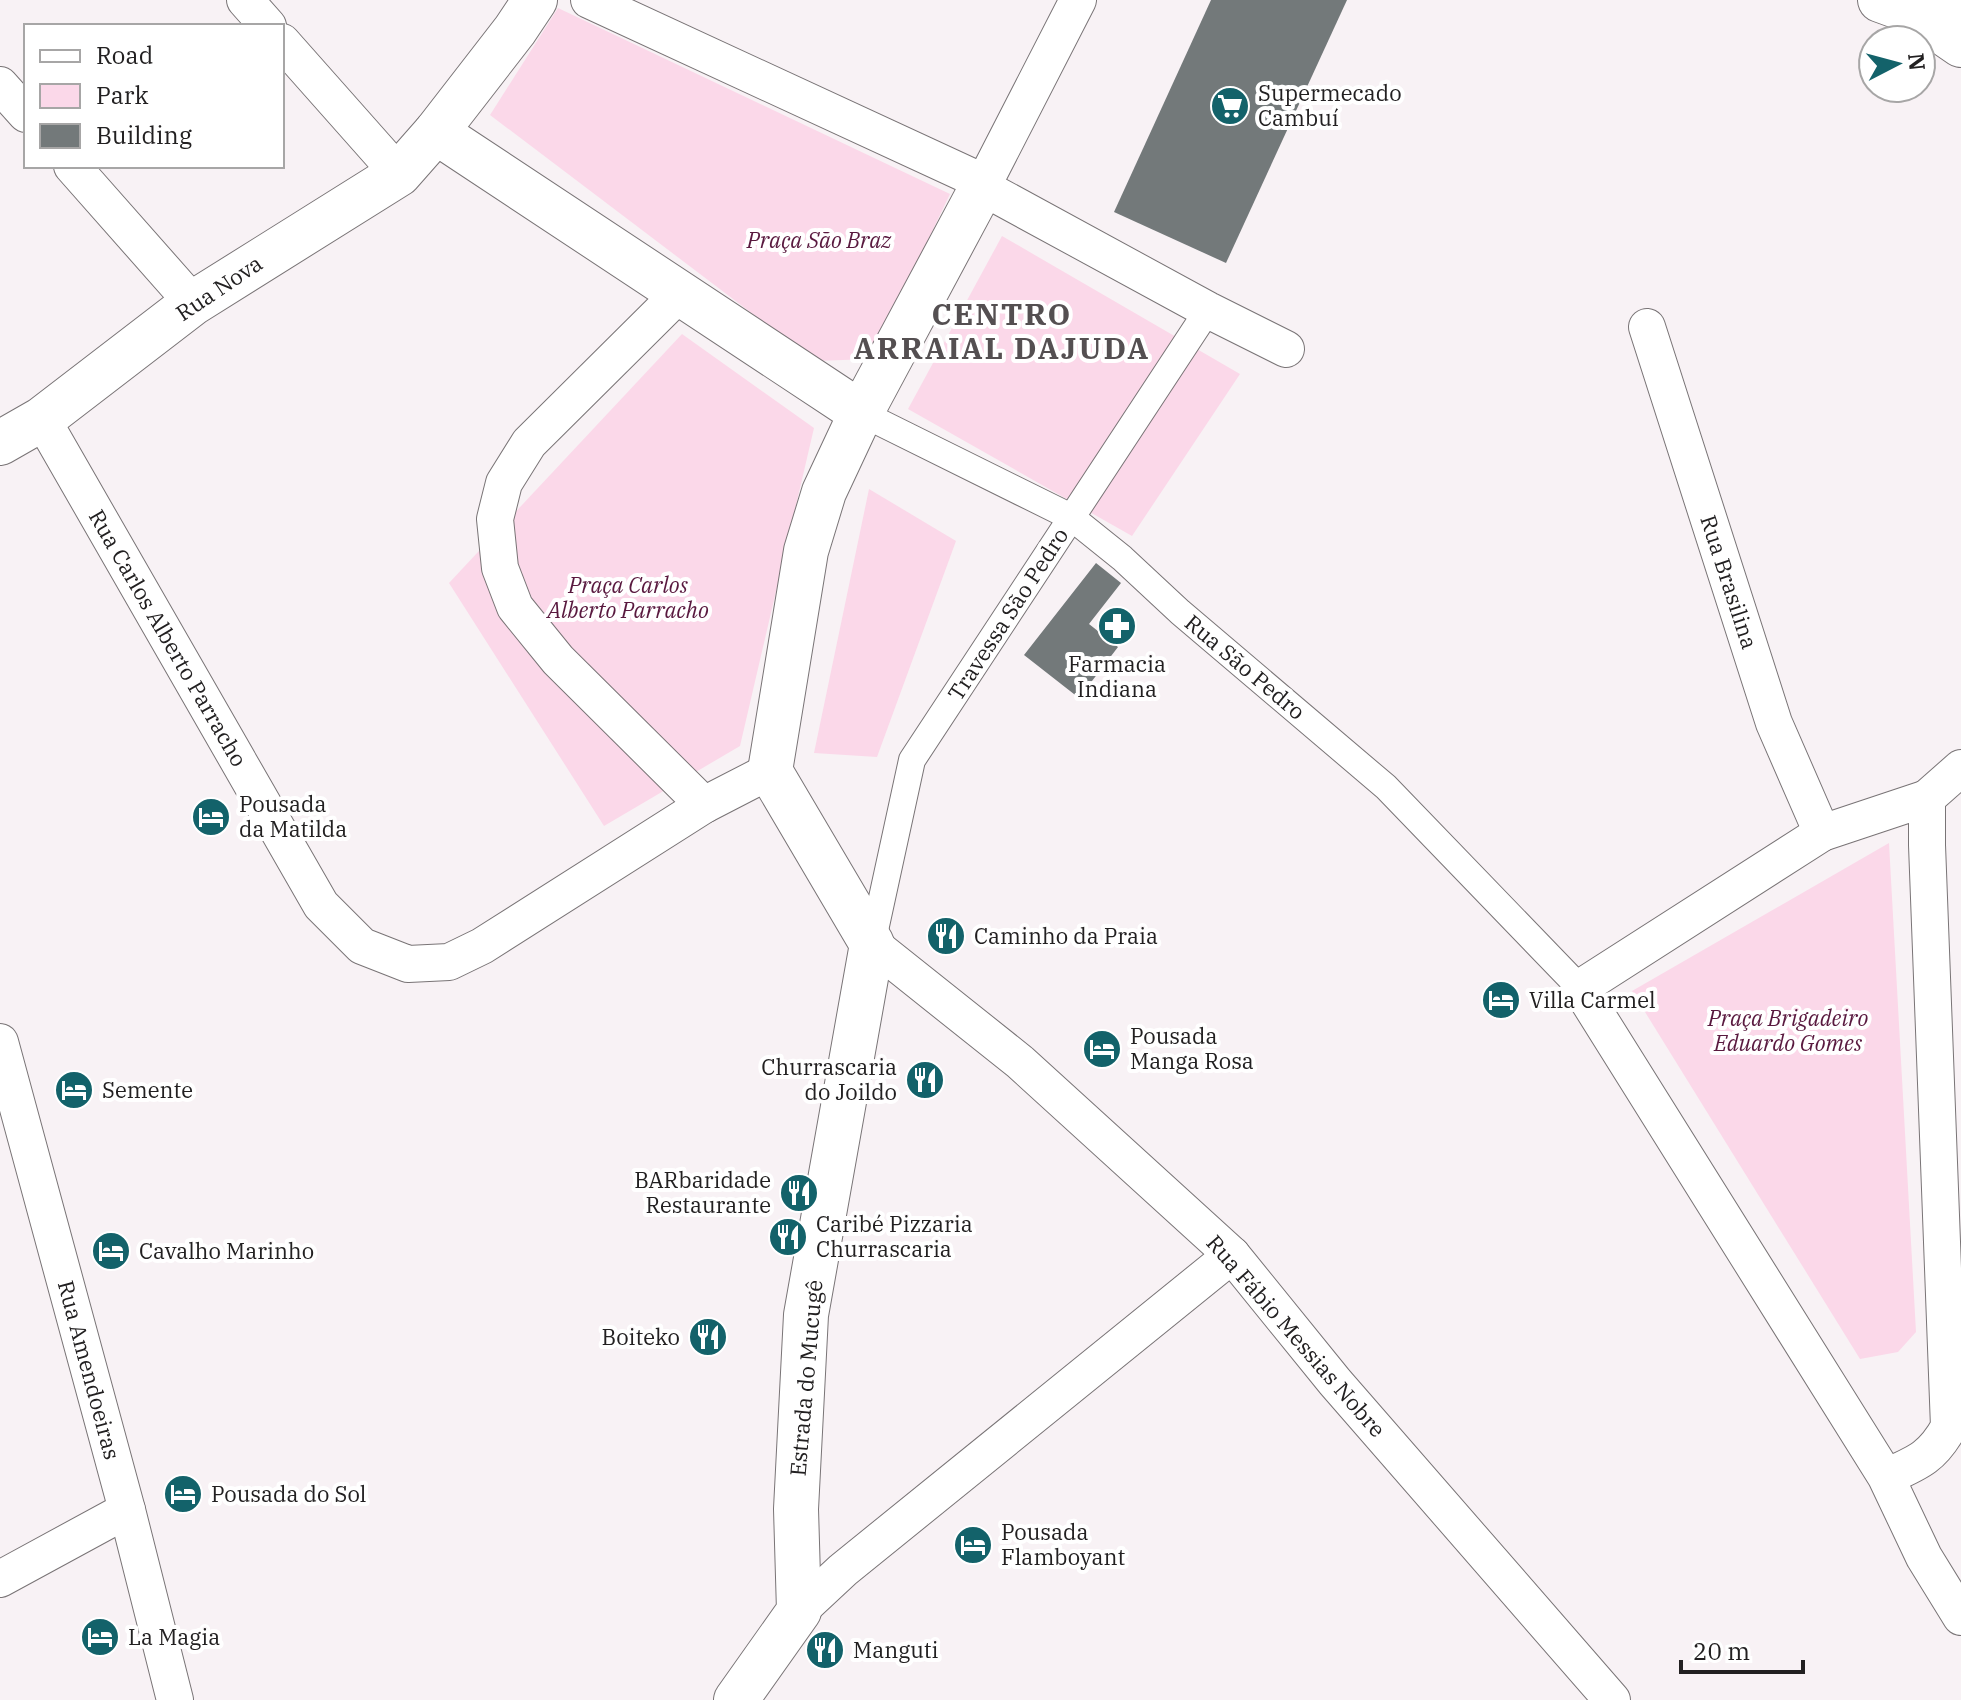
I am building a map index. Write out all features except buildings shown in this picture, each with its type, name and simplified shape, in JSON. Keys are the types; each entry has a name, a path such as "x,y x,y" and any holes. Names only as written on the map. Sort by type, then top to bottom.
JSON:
{"street":[{"path":"245,0 266,24"},
{"path":"535,0 436,132 861,413"},
{"path":"589,0 970,176 982,187 1286,349"},
{"path":"872,944 770,771 806,551 824,492 861,413 1078,0"},
{"path":"1897,6 1961,2"},
{"path":"1897,6 1961,45"},
{"path":"284,44 399,174"},
{"path":"0,85 24,112"},
{"name":"Rua Nova","path":"0,443 42,419 193,303 399,174 436,132"},
{"path":"74,168 193,303"},
{"path":"679,294 529,443 504,483 495,519 500,568 515,607 558,660 704,805"},
{"name":"Travessa São Pedro","path":"872,944 912,760 1208,310"},
{"name":"Rua Brasilina","path":"1647,327 1774,723 1822,833"},
{"name":"Rua São Pedro","path":"861,413 1071,517 1386,787 1580,988"},
{"name":"Rua Carlos Alberto Parracho","path":"42,419 321,905 362,946 408,964 449,962 482,946 704,805 770,771"},
{"path":"1961,768 1927,798 1822,833 1580,988 1886,1477 1924,1557 1961,1617"},
{"path":"1886,1477 1927,1458 1949,1427 1927,798"},
{"name":"Rua Fábio Messias Nobre","path":"872,944 1020,1062 1232,1255 1335,1382 1612,1700"},
{"name":"Estrada do Mucugê","path":"799,1611 796,1509 806,1315 872,944"},
{"name":"Rua Amendoeiras","path":"0,1042 10,1122 127,1510 175,1700"},
{"path":"736,1700 799,1611 843,1570 1232,1255"},
{"path":"0,1579 127,1510"}],"green space":[{"name":"Praça São Braz","path":"558,8 950,194 871,359 815,361 490,115"},
{"path":"1002,236 1240,374 1132,536 908,409"},
{"name":"Praça Carlos Alberto Parracho","path":"682,334 814,428 740,746 604,826 449,583"},
{"path":"869,489 956,541 877,757 814,753"},
{"name":"Praça Brigadeiro Eduardo Gomes","path":"1889,843 1916,1332 1898,1352 1860,1359 1632,991"}],"place":[{"name":"Supermecado Cambuí","path":"1230,106"},
{"name":"Farmacia Indiana","path":"1117,626"},
{"name":"Pousada da Matilda","path":"211,817"},
{"name":"Caminho da Praia","path":"946,936"},
{"name":"Villa Carmel","path":"1501,1000"},
{"name":"Pousada Manga Rosa","path":"1102,1049"},
{"name":"Churrascaria do Joildo","path":"925,1080"},
{"name":"Semente","path":"74,1090"},
{"name":"BARbaridade Restaurante","path":"799,1193"},
{"name":"Caribé Pizzaria Churrascaria","path":"788,1237"},
{"name":"Cavalho Marinho","path":"111,1251"},
{"name":"Boiteko","path":"708,1337"},
{"name":"Pousada do Sol","path":"183,1494"},
{"name":"Pousada Flamboyant","path":"973,1545"},
{"name":"La Magia","path":"100,1637"},
{"name":"Manguti","path":"825,1650"}],"district":[{"name":"CENTRO ARRAIAL DAJUDA","path":"1002,332"}]}
